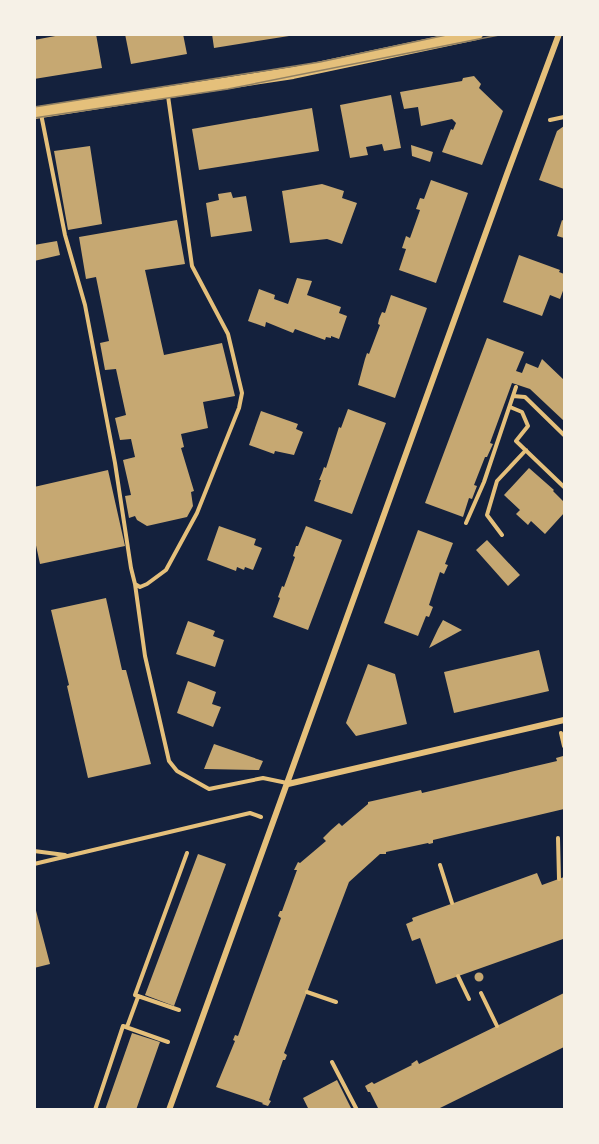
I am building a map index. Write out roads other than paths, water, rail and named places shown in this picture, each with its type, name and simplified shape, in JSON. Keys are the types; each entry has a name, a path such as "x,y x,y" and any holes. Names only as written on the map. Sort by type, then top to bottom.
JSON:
{"main road":[{"path":"38,113 293,73 471,36"}],"street":[{"path":"169,1110 559,34"},
{"path":"288,784 564,720"}],"lane":[{"path":"135,584 140,586 147,584 166,570 197,513 239,408 242,393 228,334 192,266 168,92"},
{"path":"38,113 65,235 85,305 135,584 145,656 169,761 177,771 209,789 263,777 288,784"}],"tram line":[{"path":"34,107 320,62 451,34"},
{"path":"34,118 228,89 504,34"}]}
